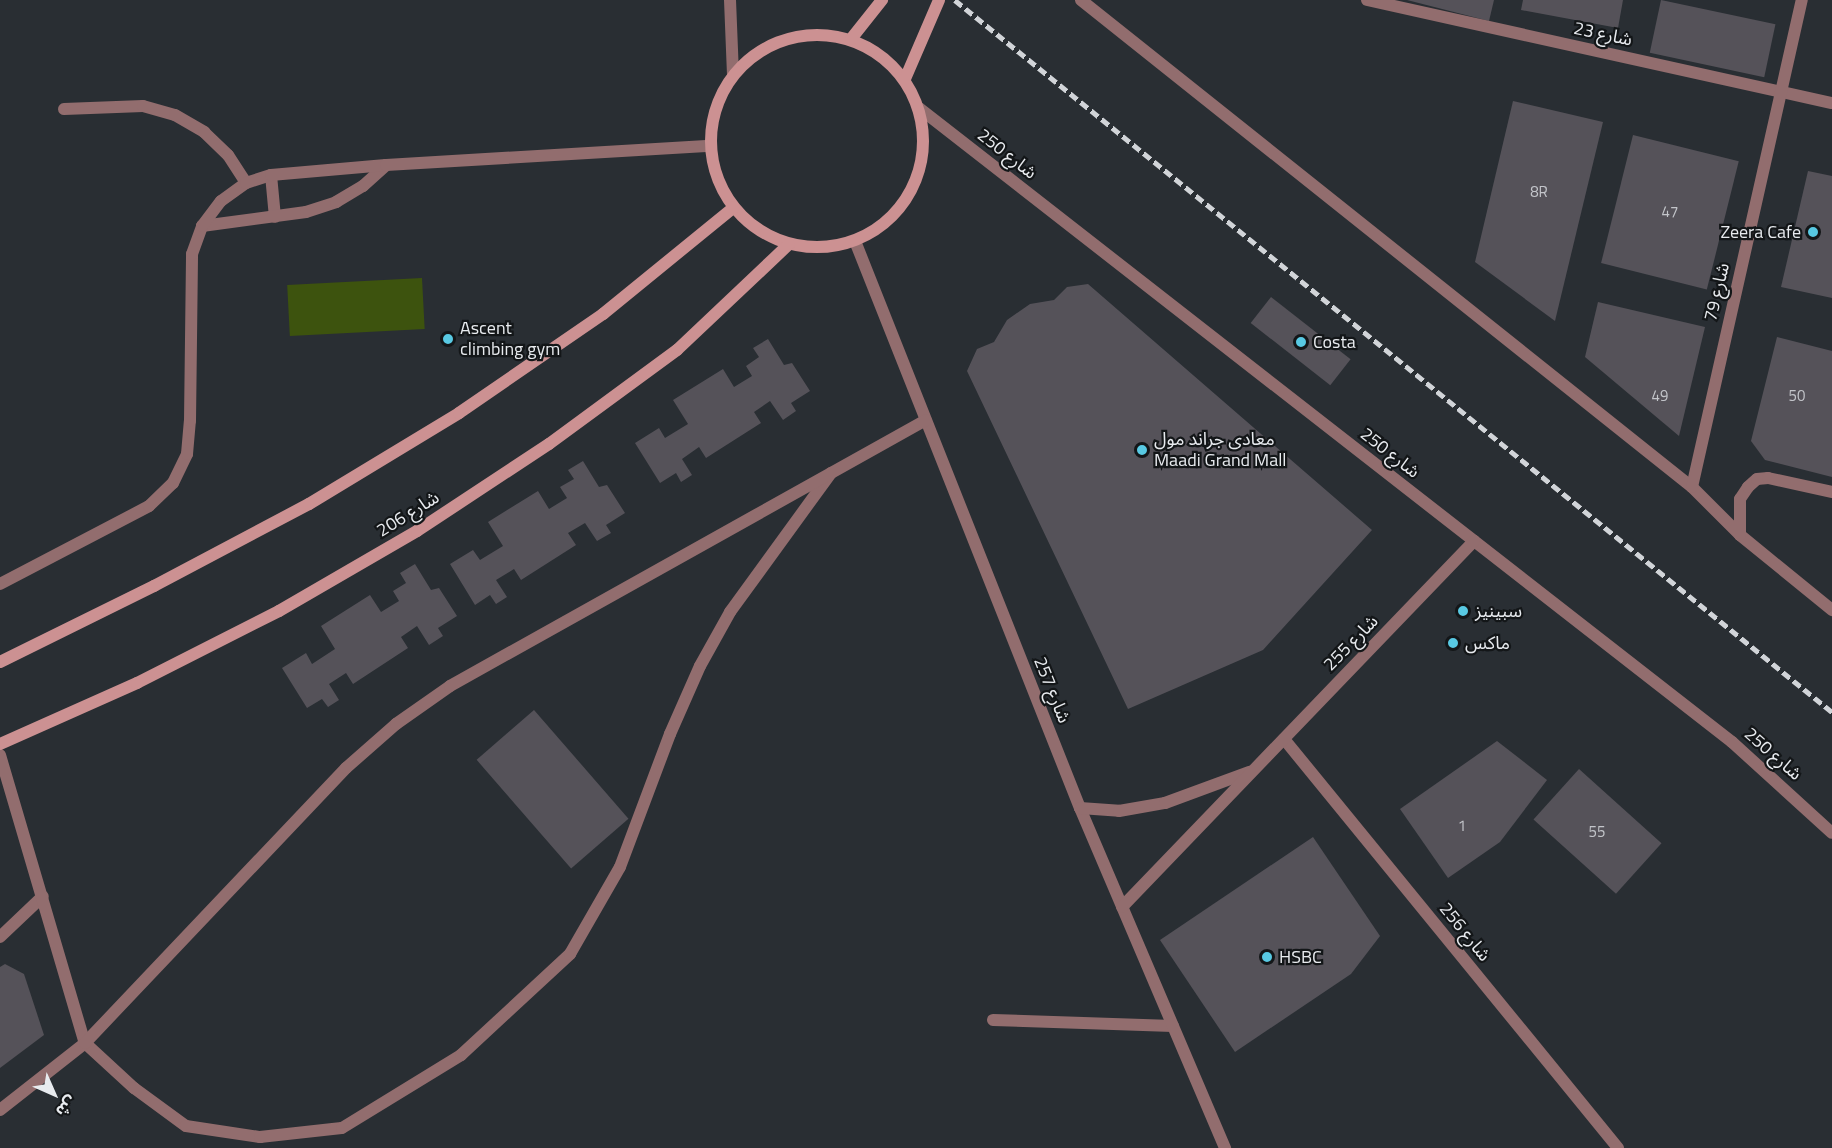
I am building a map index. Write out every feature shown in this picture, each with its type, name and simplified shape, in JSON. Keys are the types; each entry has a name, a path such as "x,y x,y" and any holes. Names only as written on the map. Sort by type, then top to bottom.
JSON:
{"street":[{"path":"730,0 733,75"},
{"path":"851,39 882,0"},
{"path":"905,79 939,0"},
{"path":"1081,0 1692,487 1740,535 1832,610"},
{"name":"شارع 23","path":"1366,0 1832,103"},
{"name":"شارع 79","path":"1692,487 1802,0"},
{"path":"819,33 851,39 872,49 890,62 905,79 919,108 924,135 922,162 914,188 899,210 886,222 855,241 822,248 789,244 758,230 733,208 714,168 710,146 715,108 733,75 757,53 787,38 819,33"},
{"path":"64,110 143,106 175,115 204,132 220,147 246,183"},
{"name":"شارع 250","path":"919,108 1732,742 1832,833"},
{"path":"0,584 149,506 172,483 187,454 190,421 192,254 202,226 221,201 246,183 271,175 386,165 710,146"},
{"path":"202,226 306,212 336,202 363,186 386,165"},
{"path":"271,175 275,217"},
{"path":"0,662 154,586 309,504 459,413 603,314 733,208"},
{"name":"شارع 257","path":"855,241 1080,808 1225,1148"},
{"name":"شارع 206","path":"0,744 137,683 259,621 417,531 549,444 677,350 789,244"},
{"path":"0,1110 85,1043 346,768 396,724 450,686 926,420"},
{"path":"0,754 85,1043 134,1088 186,1126 260,1137 342,1128 461,1055 570,954 620,867 670,734 705,657 730,612 832,472"},
{"path":"1740,535 1740,499 1757,479 1768,478 1832,492"},
{"name":"شارع 255","path":"1122,908 1474,541"},
{"name":"شارع 256","path":"1284,739 1618,1148"},
{"name":"شارع 255","path":"1080,808 1119,811 1165,803 1254,770"},
{"path":"0,937 43,896"},
{"path":"993,1020 1173,1026"}],"green space":[{"path":"422,278 425,329 290,336 287,285"}],"building":[{"path":"1407,0 1494,0 1489,21"},
{"path":"1523,0 1623,0 1618,28 1521,10"},
{"path":"1661,0 1775,24 1764,77 1650,53"},
{"path":"1513,101 1603,122 1555,321 1475,262"},
{"path":"1633,135 1739,161 1707,289 1601,263"},
{"name":"Zeera Cafe","path":"1808,171 1832,176 1832,298 1781,287"},
{"name":"معادى جراند مول Maadi Grand Mall","path":"1088,284 1372,530 1263,650 1128,709 967,371 977,349 994,342 1007,320 1030,304 1054,300 1067,287"},
{"name":"Costa","path":"1271,297 1351,359 1330,385 1251,323"},
{"path":"1598,302 1705,327 1679,436 1585,357"},
{"path":"1777,337 1832,351 1832,477 1765,460 1751,441"},
{"path":"768,339 784,365 792,363 810,391 791,403 796,411 783,420 770,401 754,412 761,423 706,458 699,447 682,459 692,475 681,482 676,473 660,483 635,443 659,428 665,438 688,424 673,400 723,369 734,387 752,376 746,366 759,357 753,348"},
{"path":"583,461 599,487 607,485 625,513 606,525 611,533 597,541 585,523 568,533 576,545 521,580 514,569 496,580 507,597 496,604 490,595 475,605 450,564 473,550 480,560 503,546 488,522 538,491 549,509 567,498 560,487 574,479 568,470"},
{"path":"415,564 431,590 439,588 457,616 438,628 443,636 429,645 417,626 401,637 408,648 353,684 346,673 329,684 339,700 328,707 322,699 307,708 282,668 306,653 312,664 335,649 321,626 370,595 381,612 399,601 393,591 406,583 400,573"},
{"path":"534,710 628,819 571,869 477,760"},
{"path":"1497,741 1547,780 1500,842 1448,878 1400,809"},
{"path":"1579,769 1661,843 1616,894 1533,820"},
{"name":"HSBC","path":"1313,837 1380,936 1351,974 1235,1052 1160,940"},
{"path":"5,964 24,974 44,1035 0,1068 0,967"}],"railway":[{"path":"955,0 1832,712"}],"place":[{"name":"Zeera Cafe","path":"1813,232"},
{"name":"Ascent climbing gym","path":"448,339"},
{"name":"Costa","path":"1301,342"},
{"name":"معادى جراند مول Maadi Grand Mall","path":"1142,450"},
{"name":"سبينيز","path":"1463,611"},
{"name":"ماكس","path":"1453,643"},
{"name":"HSBC","path":"1267,957"}]}
